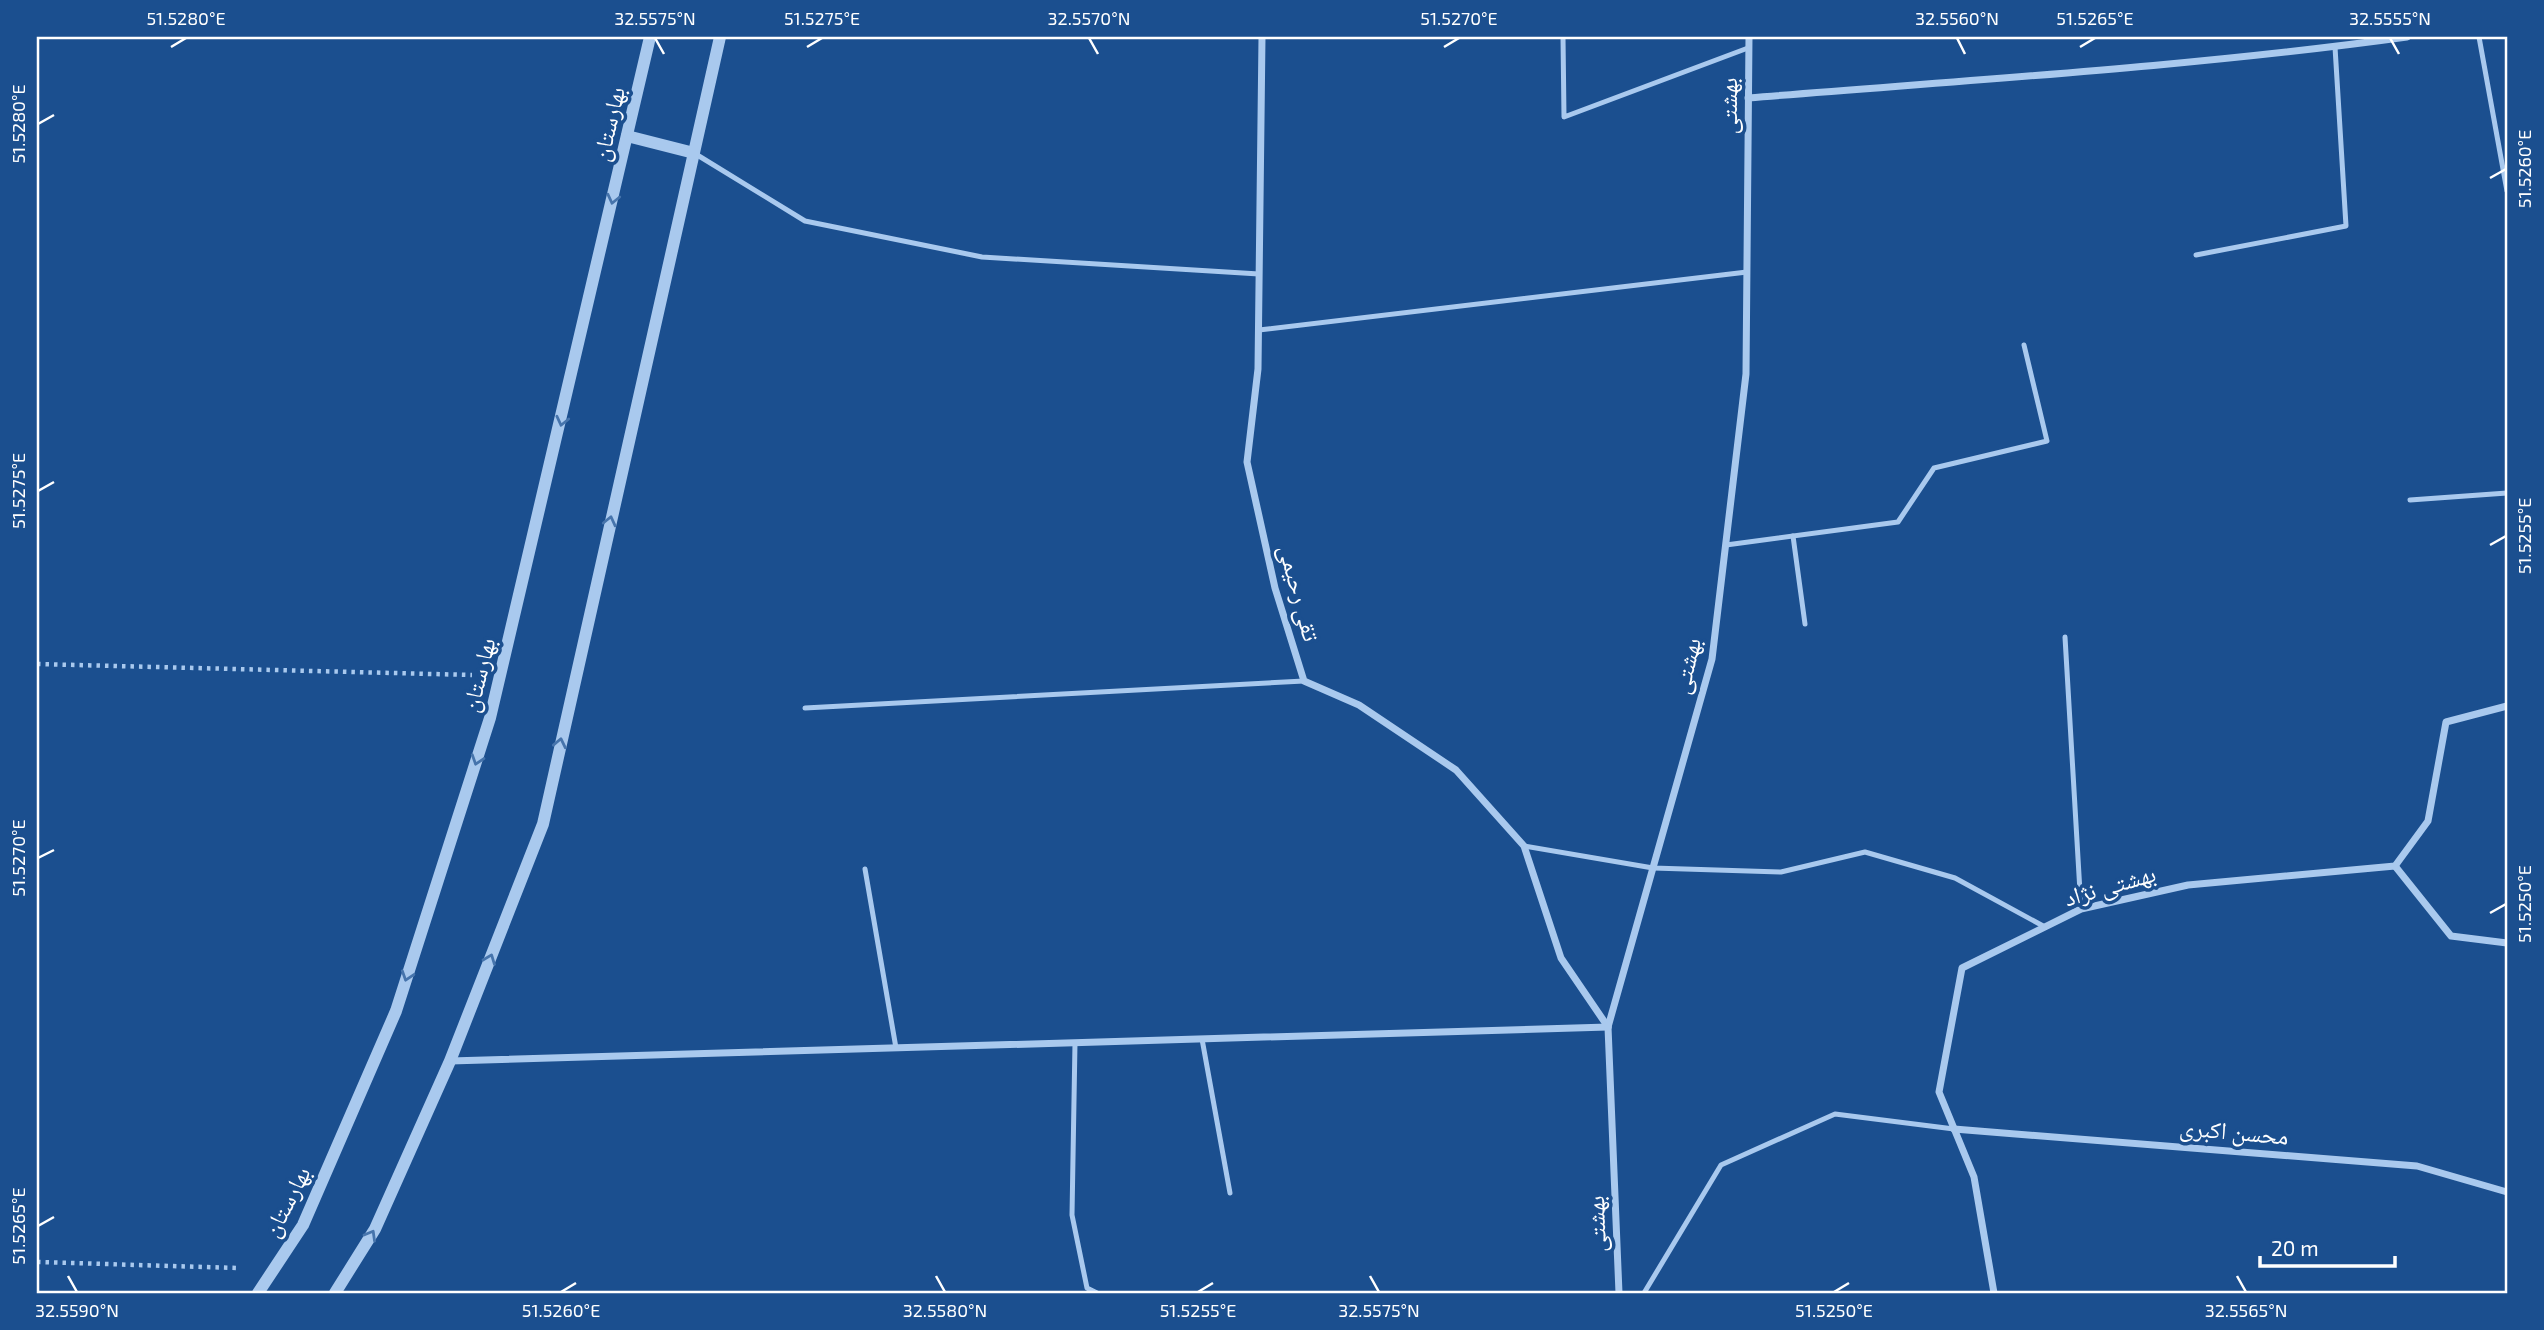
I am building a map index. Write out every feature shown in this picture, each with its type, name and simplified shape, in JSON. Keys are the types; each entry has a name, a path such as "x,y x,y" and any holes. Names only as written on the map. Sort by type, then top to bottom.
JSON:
{"street":[{"name":"بهارستان","path":"258,1293 303,1225 396,1011 490,718 650,37"},
{"path":"335,1293 375,1229 450,1061 543,824 720,37"},
{"name":"تقی رحیمی","path":"1262,37 1258,369 1247,462 1275,588 1304,681 1359,705 1456,769 1524,846 1561,958 1608,1027"},
{"name":"بهشتی","path":"1619,1293 1608,1027 1712,659 1746,374 1749,37"},
{"path":"1748,98 2335,47 2407,37"},
{"path":"627,136 694,153"},
{"path":"2507,706 2446,722 2428,821 2395,866 2451,936 2507,943"},
{"name":"بهشتی نژاد","path":"1994,1293 1974,1177 1939,1092 1962,968 2081,909 2188,885 2395,866"},
{"path":"450,1061 1608,1027"},
{"name":"محسن اکبری","path":"1954,1129 2417,1166 2507,1192"}],"lane":[{"path":"1563,37 1564,117 1748,48"},
{"path":"2479,37 2507,191"},
{"path":"2196,255 2346,226 2335,47"},
{"path":"694,153 804,221 982,257 1259,274"},
{"path":"1259,330 1747,272"},
{"path":"1726,545 1898,522 1934,468 2047,441 2024,345"},
{"path":"2410,500 2507,494"},
{"path":"1793,536 1805,624"},
{"path":"2065,637 2081,909"},
{"path":"805,708 1304,681"},
{"path":"1524,846 1653,868 1781,872 1865,852 1955,878 2045,927"},
{"path":"865,869 896,1048"},
{"path":"1202,1039 1230,1194"},
{"path":"1075,1042 1072,1215 1087,1289 1097,1293"},
{"path":"1644,1293 1721,1166 1835,1114 1954,1129"}],"path":[{"path":"37,664 501,676"},
{"path":"37,1262 273,1269"}]}
